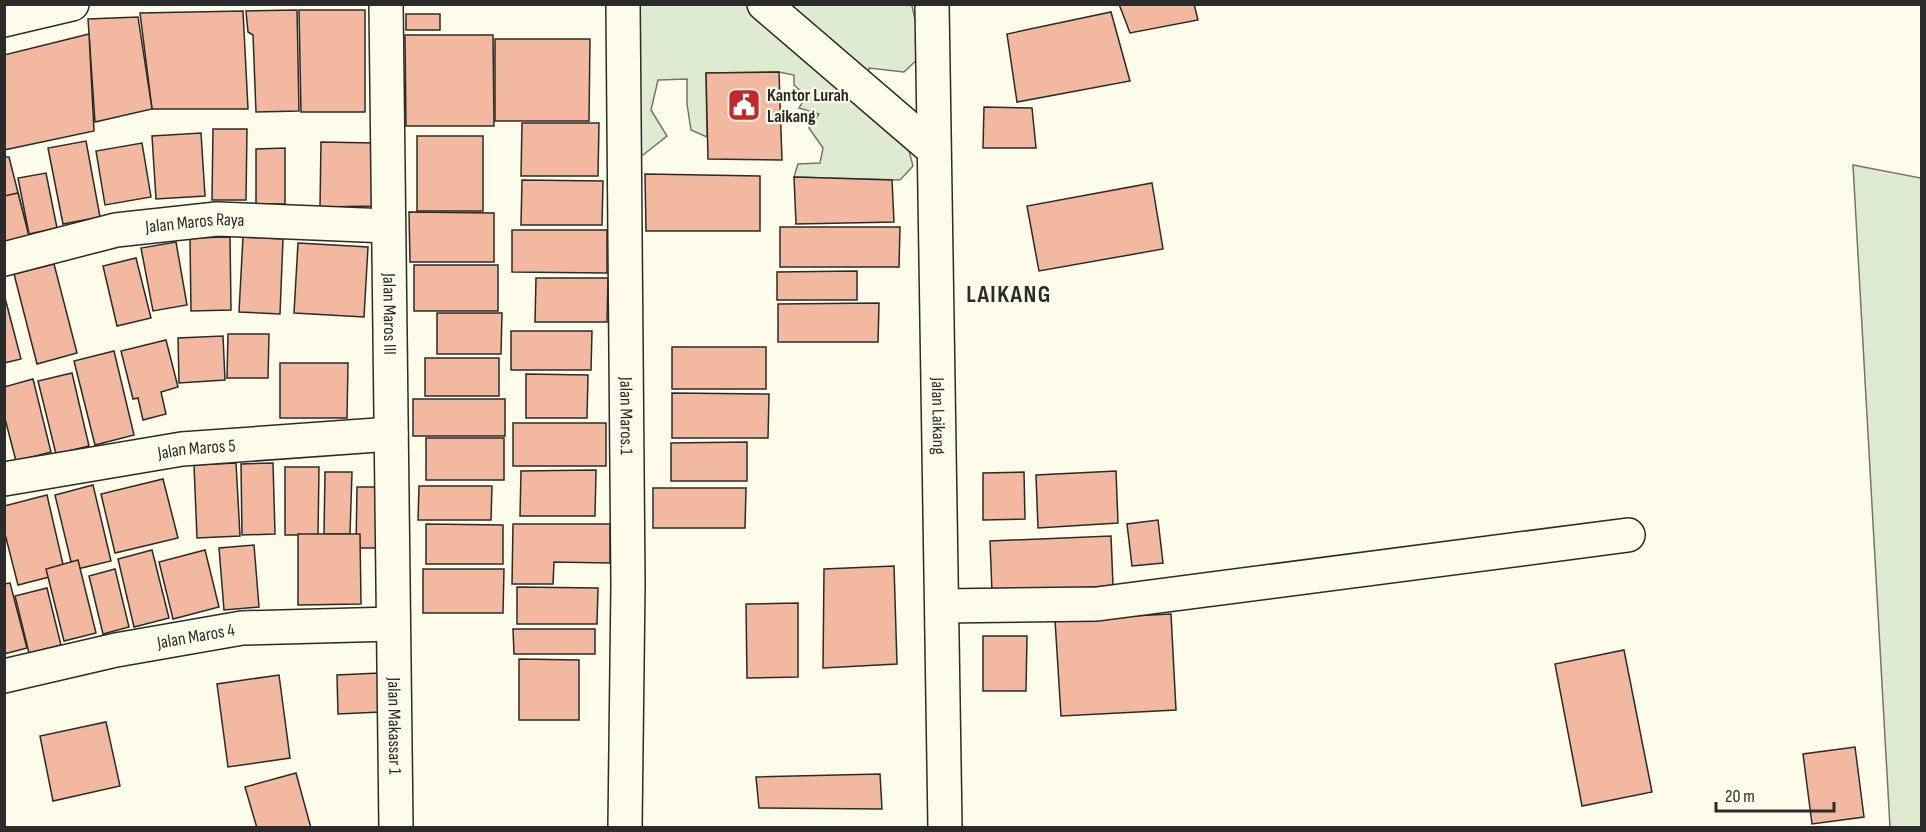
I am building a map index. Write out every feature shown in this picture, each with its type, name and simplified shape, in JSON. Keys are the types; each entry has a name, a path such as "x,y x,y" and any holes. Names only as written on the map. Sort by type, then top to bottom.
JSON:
{"street":[{"path":"4,20 72,4"},
{"name":"Jalan Maros III","path":"387,4 393,624"},
{"name":"Jalan Maros.1","path":"623,4 628,573 625,828"},
{"path":"764,4 933,149"},
{"name":"Jalan Laikang","path":"932,4 945,828"},
{"name":"Jalan Maros Raya","path":"4,259 116,230 217,219 388,226"},
{"name":"Jalan Maros 5","path":"4,479 182,449 391,434"},
{"path":"942,606 1097,604 1628,535"},
{"name":"Jalan Maros 4","path":"4,676 116,650 242,628 393,624"},
{"name":"Jalan Makassar 1","path":"393,624 396,828"}],"green space":[{"path":"909,4 912,6 923,54 904,72 869,68 868,78 915,136 909,151 913,166 900,180 794,177 798,164 820,163 823,148 809,128 819,114 799,108 806,96 794,85 794,75 779,72 706,73 707,137 691,130 687,104 687,79 658,80 651,110 667,136 643,155 625,151 623,5"},
{"path":"1853,165 1921,178 1921,827 1890,827"}],"building":[{"path":"1119,4 1194,4 1198,20 1130,33"},
{"path":"297,10 299,111 256,112 253,35 248,32 246,11"},
{"path":"299,10 365,10 365,112 301,112"},
{"path":"243,11 248,109 152,109 140,13"},
{"path":"1111,12 1130,81 1017,102 1007,34"},
{"path":"406,14 440,14 440,30 406,30"},
{"path":"138,17 152,109 95,122 88,19"},
{"path":"89,34 94,131 4,150 4,55"},
{"path":"405,35 493,35 494,126 406,126"},
{"path":"495,39 590,39 589,121 495,121"},
{"name":"Kantor Lurah Laikang","path":"779,72 782,160 708,159 706,73"},
{"path":"984,107 1032,108 1036,148 983,148"},
{"path":"522,123 599,123 598,176 521,176"},
{"path":"213,129 247,129 246,200 212,200"},
{"path":"201,133 205,196 156,199 152,136"},
{"path":"417,136 483,136 483,211 417,211"},
{"path":"86,141 100,217 63,224 48,148"},
{"path":"321,142 374,143 374,206 320,207"},
{"path":"142,143 151,197 105,205 96,151"},
{"path":"285,148 285,204 256,204 256,149"},
{"path":"4,157 9,157 30,240 4,246"},
{"path":"46,173 57,228 29,234 18,178"},
{"path":"645,174 760,176 760,231 646,231"},
{"path":"794,177 892,180 894,222 796,224"},
{"path":"522,180 603,181 602,225 521,225"},
{"path":"1152,183 1163,249 1039,271 1027,206"},
{"path":"18,193 30,240 4,246 4,196"},
{"path":"409,212 494,213 494,262 410,262"},
{"path":"780,227 900,227 899,267 780,267"},
{"path":"512,230 607,230 607,273 512,272"},
{"path":"230,237 231,310 191,311 190,238"},
{"path":"243,237 283,239 280,314 239,312"},
{"path":"176,242 187,305 153,311 141,248"},
{"path":"298,243 368,247 364,317 294,313"},
{"path":"136,258 151,318 117,326 103,266"},
{"path":"54,264 77,353 37,364 14,274"},
{"path":"414,265 498,265 498,311 414,311"},
{"path":"857,271 857,300 777,300 777,272"},
{"path":"536,278 608,278 607,322 535,322"},
{"path":"4,294 21,359 4,363"},
{"path":"879,303 878,342 778,342 778,304"},
{"path":"437,313 502,313 501,354 437,354"},
{"path":"511,331 592,331 591,370 511,370"},
{"path":"228,334 269,334 268,378 227,378"},
{"path":"223,336 225,380 179,383 178,338"},
{"path":"166,340 178,387 161,392 166,414 143,420 138,398 133,399 121,351"},
{"path":"672,347 766,347 766,389 672,389"},
{"path":"114,351 134,435 95,445 74,361"},
{"path":"425,358 499,358 499,396 425,396"},
{"path":"280,363 348,363 347,418 280,418"},
{"path":"72,373 89,446 56,454 38,381"},
{"path":"526,374 588,375 587,418 526,418"},
{"path":"33,379 51,452 16,461 4,415 4,387"},
{"path":"672,393 769,394 768,438 672,438"},
{"path":"413,399 505,399 505,436 413,436"},
{"path":"513,423 606,423 606,466 513,466"},
{"path":"426,438 504,438 504,480 426,480"},
{"path":"747,442 747,481 671,481 671,443"},
{"path":"236,463 240,536 197,538 194,465"},
{"path":"273,463 275,534 242,535 241,464"},
{"path":"285,467 319,467 318,535 285,535"},
{"path":"596,470 595,516 520,516 521,471"},
{"path":"1116,471 1118,523 1038,528 1036,475"},
{"path":"325,472 352,472 350,534 324,534"},
{"path":"1024,472 1025,519 983,520 983,473"},
{"path":"163,479 178,538 115,553 101,494"},
{"path":"93,485 111,561 73,570 55,495"},
{"path":"419,486 492,486 491,520 418,520"},
{"path":"357,487 379,487 378,548 356,548"},
{"path":"653,488 746,488 745,528 653,528"},
{"path":"47,495 65,573 18,585 4,530 4,506"},
{"path":"1158,520 1163,563 1132,566 1127,524"},
{"path":"426,524 503,525 503,564 426,564"},
{"path":"513,524 610,524 610,563 554,562 553,584 512,584"},
{"path":"298,534 360,534 361,604 298,605"},
{"path":"1111,536 1113,586 992,592 990,541"},
{"path":"254,545 259,607 224,610 219,548"},
{"path":"152,550 169,618 134,627 118,559"},
{"path":"205,550 219,607 173,619 159,562"},
{"path":"78,560 96,633 64,641 46,569"},
{"path":"894,566 897,664 823,668 824,569"},
{"path":"115,569 129,627 103,634 89,576"},
{"path":"423,569 504,569 503,613 423,613"},
{"path":"10,583 27,648 4,654 4,584"},
{"path":"517,587 598,588 597,624 517,624"},
{"path":"47,588 61,645 29,653 15,596"},
{"path":"798,603 798,677 747,678 746,604"},
{"path":"1171,614 1176,710 1061,716 1055,620"},
{"path":"513,629 595,629 595,654 514,654"},
{"path":"983,636 1027,636 1026,691 983,691"},
{"path":"1624,650 1652,792 1582,806 1555,664"},
{"path":"519,659 579,660 579,720 519,720"},
{"path":"379,673 380,712 338,714 337,675"},
{"path":"279,675 290,758 228,767 217,684"},
{"path":"106,722 120,786 53,801 40,736"},
{"path":"1855,747 1864,817 1812,824 1803,754"},
{"path":"296,773 311,828 257,828 245,787"},
{"path":"880,774 882,809 759,808 756,777"}],"place":[{"name":"Kantor Lurah Laikang","path":"744,105"}],"district":[{"name":"LAIKANG","path":"1009,294"}]}
